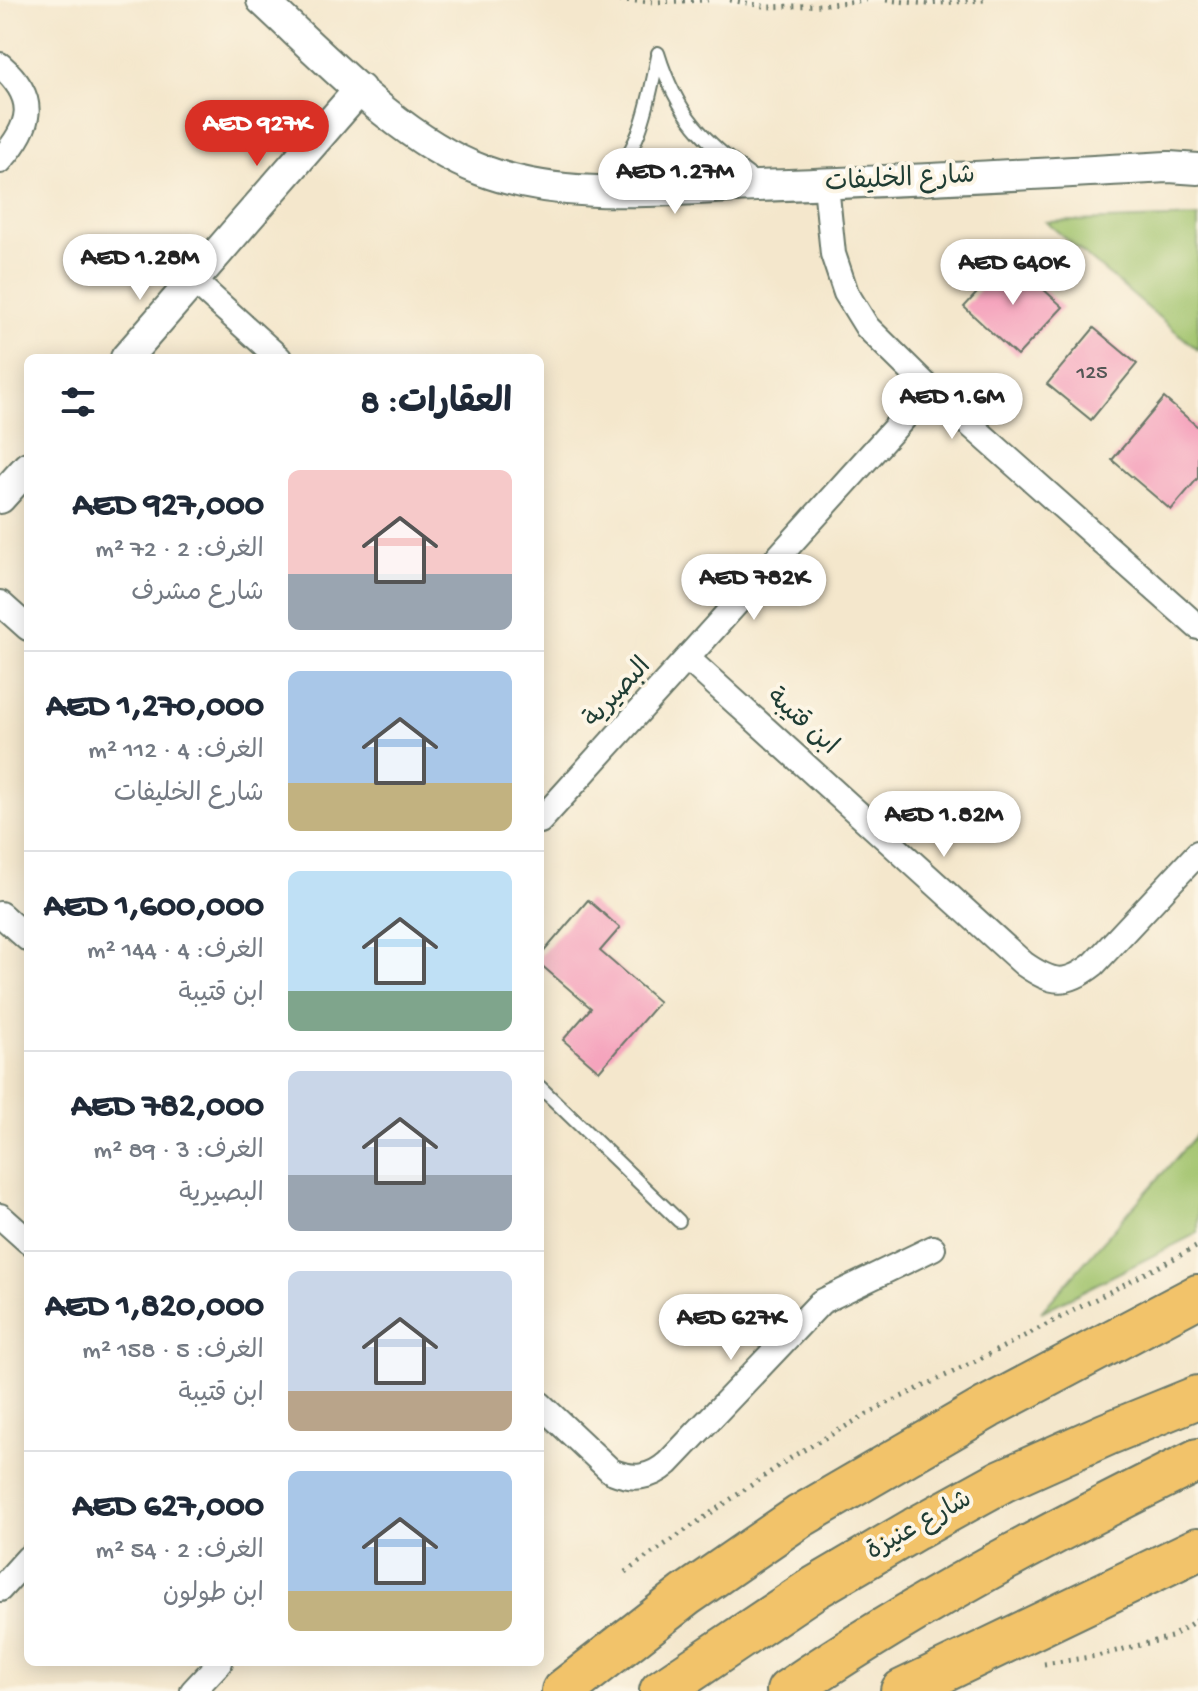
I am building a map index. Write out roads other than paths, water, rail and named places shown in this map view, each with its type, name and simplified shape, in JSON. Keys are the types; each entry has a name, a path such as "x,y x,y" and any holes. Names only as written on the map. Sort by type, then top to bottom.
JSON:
{"highway":[{"path":"563,1691 686,1595 799,1517 988,1407 1198,1296"},
{"name":"شارع عنيزة","path":"661,1691 811,1590 1002,1481 1198,1397"},
{"path":"788,1691 831,1661 1001,1561 1198,1460"},
{"path":"902,1691 1198,1549"},
{"path":"1136,1577 1198,1575"}],"street":[{"name":"شارع الخليفات","path":"262,0 360,89 419,137 479,169 534,186 594,191 826,185 1188,165"},
{"path":"0,65 13,76 25,98 28,113 27,122 14,145 0,161"},
{"path":"130,354 360,89"},
{"path":"826,185 833,254 846,293 867,327 930,389 1198,627"},
{"path":"195,282 275,354"},
{"name":"البصيرية","path":"544,817 930,389"},
{"path":"0,498 24,471"},
{"path":"0,603 24,624"},
{"name":"ابن قتيبة","path":"688,659 1024,964 1041,976 1059,981 1078,976 1094,964 1198,853"},
{"path":"0,914 24,935"},
{"path":"0,1216 24,1237"},
{"path":"544,1408 611,1471 624,1476 649,1475 668,1463 821,1302 933,1248"},
{"path":"0,1589 24,1562"},
{"path":"193,1691 216,1666"}],"lane":[{"path":"594,191 618,173 635,144 646,117 658,53 675,99 697,130 726,158 764,186"},
{"path":"544,1091 679,1221"}]}
